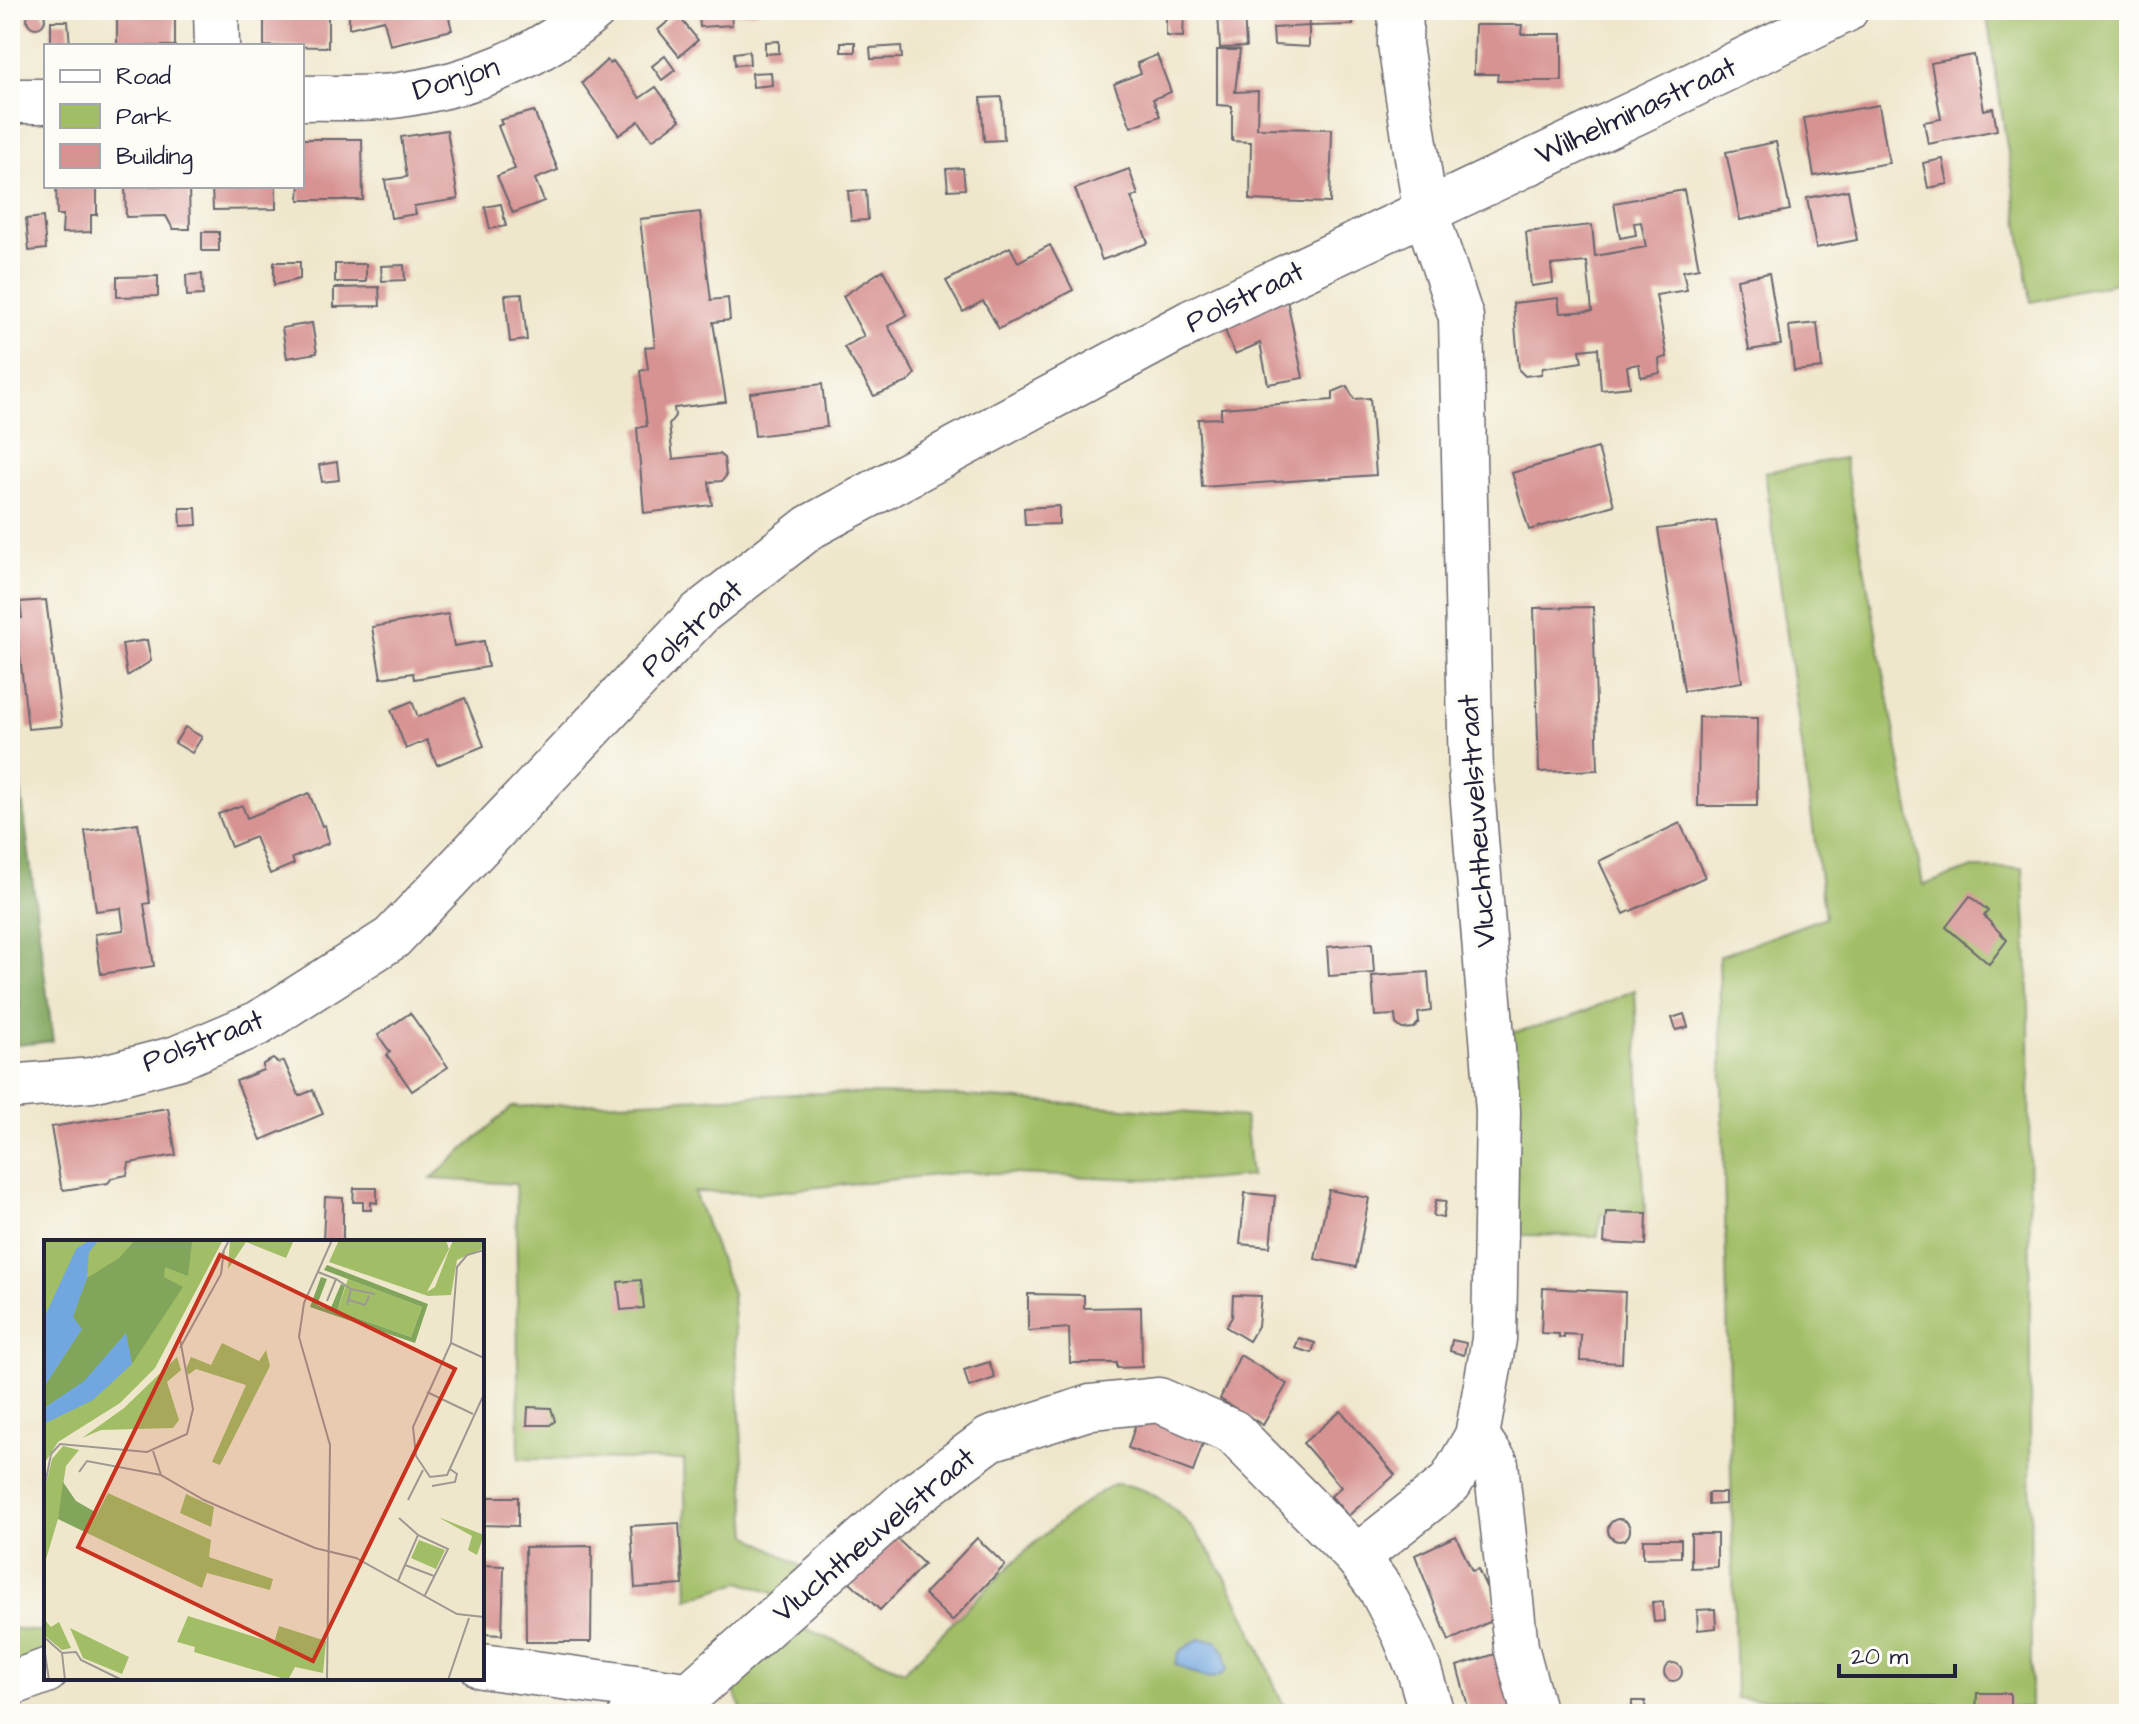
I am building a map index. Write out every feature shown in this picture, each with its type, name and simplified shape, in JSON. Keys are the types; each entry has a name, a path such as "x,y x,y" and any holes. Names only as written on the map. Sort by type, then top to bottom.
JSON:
{"street":[{"path":"216,10 217,44"},
{"name":"Donjon","path":"304,98 399,95 465,82 538,51 594,10"},
{"name":"Vluchtheuvelstraat","path":"1357,1557 1450,1483 1477,1436 1494,1339 1498,1111 1471,777 1461,317 1425,210 1400,44 1401,10"},
{"name":"Wilhelminastraat","path":"1425,210 1652,105 1846,10"},
{"path":"10,101 44,101"},
{"name":"Polstraat","path":"10,1087 107,1076 177,1058 259,1023 392,938 700,613 810,527 1191,322 1425,210"},
{"name":"Vluchtheuvelstraat","path":"689,1695 909,1499 990,1439 1091,1407 1159,1400 1233,1432 1357,1557 1380,1588 1404,1634 1432,1714"},
{"path":"1477,1436 1496,1464 1516,1647 1534,1714"},
{"path":"484,1666 689,1695"},
{"path":"10,1684 44,1672"},
{"path":"631,1714 689,1695"}],"green space":[{"path":"1986,10 2129,10 2129,280 2031,302"},
{"path":"1844,458 1923,885 1973,868 2023,868 2029,993 2031,1708 1736,1698 1719,956 1825,917 1765,472"},
{"path":"10,705 53,1041 10,1046 10,1010 20,1008 10,911"},
{"path":"1635,990 1645,1215 1601,1214 1598,1236 1517,1235 1511,1033 1569,1018"},
{"path":"815,1093 965,1096 1245,1117 1251,1176 1192,1181 965,1172 762,1193 694,1192 732,1293 748,1535 804,1568 776,1594 740,1582 688,1599 684,1460 519,1459 516,1184 431,1179 512,1107"},
{"path":"1114,1484 1147,1492 1175,1511 1201,1539 1242,1611 1287,1714 743,1713 732,1686 793,1623 904,1671 1032,1546 1059,1522"},
{"path":"10,1628 44,1633 44,1664 10,1674"},
{"path":"1881,1705 2031,1708 2031,1714 1880,1714"}],"water":[{"path":"1199,1639 1217,1641 1225,1653 1227,1670 1221,1675 1208,1678 1175,1664 1179,1652"}],"building":[{"path":"36,10 45,19 36,28 27,19"},
{"path":"117,10 175,10 175,44 117,44"},
{"path":"264,10 328,10 328,47 264,44"},
{"path":"349,10 447,10 452,30 390,45 384,20 349,28"},
{"path":"699,10 759,12 731,14 732,25 700,27"},
{"path":"1308,10 1353,10 1353,25 1309,26"},
{"path":"1475,10 1492,10 1492,19 1475,19"},
{"path":"1244,11 1246,47 1220,48 1218,12"},
{"path":"677,14 698,40 679,56 658,30"},
{"path":"1166,16 1184,16 1183,37 1166,36"},
{"path":"51,21 68,21 70,44 51,44"},
{"path":"1475,25 1522,25 1521,34 1562,34 1562,81 1497,81 1498,74 1474,74"},
{"path":"1309,26 1309,47 1274,45 1273,28"},
{"path":"779,41 779,53 765,54 765,42"},
{"path":"841,42 855,42 855,52 841,52"},
{"path":"901,46 902,58 871,59 870,48"},
{"path":"1217,50 1240,50 1235,92 1258,91 1257,128 1332,129 1330,203 1250,200 1251,142 1232,141 1232,106 1217,105"},
{"path":"749,51 750,64 735,65 734,53"},
{"path":"1157,55 1171,92 1153,99 1160,116 1131,127 1114,84 1141,73 1137,63"},
{"path":"1974,55 1984,110 1993,108 1997,130 1928,144 1924,122 1941,119 1931,63"},
{"path":"665,56 675,70 662,80 652,66"},
{"path":"607,60 610,64 613,61 640,98 656,87 680,120 652,140 639,121 619,135 582,83"},
{"path":"771,72 772,85 753,87 752,73"},
{"path":"1002,97 1004,140 984,141 981,98"},
{"path":"1879,105 1889,163 1814,176 1804,118"},
{"path":"534,111 558,170 535,179 544,201 513,213 497,176 515,169 498,126 502,124 500,120"},
{"path":"447,130 458,199 414,206 416,214 391,218 385,180 407,177 401,137"},
{"path":"304,139 362,139 363,200 299,200 300,188 304,188"},
{"path":"1776,142 1790,210 1740,220 1726,152"},
{"path":"1943,159 1948,184 1928,188 1923,163"},
{"path":"963,168 965,189 948,190 946,169"},
{"path":"1129,169 1138,195 1131,197 1148,243 1102,260 1075,189"},
{"path":"56,188 97,188 97,215 91,215 91,232 62,233 63,215 57,215"},
{"path":"125,188 189,188 190,229 173,229 166,216 126,217"},
{"path":"212,188 276,188 276,209 213,210"},
{"path":"866,190 868,220 851,221 848,191"},
{"path":"1684,190 1699,268 1683,271 1687,290 1656,295 1667,357 1659,359 1660,373 1641,377 1639,364 1627,366 1630,387 1601,390 1598,348 1580,350 1582,362 1543,368 1541,374 1525,376 1519,370 1513,303 1558,298 1560,313 1592,311 1587,262 1551,265 1553,283 1531,286 1526,232 1592,225 1595,256 1646,247 1641,222 1634,223 1636,235 1620,238 1614,203"},
{"path":"1848,190 1857,240 1816,248 1807,198"},
{"path":"501,204 506,226 490,229 485,207"},
{"path":"700,212 711,300 728,298 730,320 713,322 726,402 674,408 675,416 669,424 673,459 719,454 724,458 726,476 722,481 709,482 712,505 644,513 637,428 647,426 640,371 648,369 645,347 655,346 640,219"},
{"path":"43,217 46,249 29,251 26,219"},
{"path":"202,232 219,232 219,251 202,251"},
{"path":"1050,245 1073,290 999,329 983,301 963,312 946,281 1010,247 1018,262"},
{"path":"274,262 300,262 300,279 274,285"},
{"path":"335,264 366,264 366,282 335,282"},
{"path":"404,265 405,280 382,281 381,266"},
{"path":"883,270 907,315 888,326 915,374 908,382 874,396 844,347 864,336 843,296"},
{"path":"1769,273 1781,345 1749,350 1737,279"},
{"path":"202,274 203,295 187,296 186,275"},
{"path":"158,276 158,296 117,297 117,277"},
{"path":"379,287 380,306 334,307 334,288"},
{"path":"522,294 527,340 510,342 505,295"},
{"path":"1286,295 1303,378 1268,384 1260,343 1235,354 1223,326"},
{"path":"312,323 317,353 287,358 282,328"},
{"path":"1817,323 1822,368 1794,371 1789,326"},
{"path":"822,384 827,427 755,436 750,393"},
{"path":"1347,386 1354,399 1370,398 1376,475 1202,487 1198,419 1221,418 1221,408 1333,400 1333,392"},
{"path":"1598,448 1614,505 1529,530 1512,473"},
{"path":"337,462 339,480 322,482 319,465"},
{"path":"1059,506 1059,524 1025,525 1024,508"},
{"path":"180,508 196,508 197,525 181,526"},
{"path":"1716,521 1742,682 1684,691 1658,529"},
{"path":"46,600 62,726 28,729 16,619 22,618 20,602"},
{"path":"1593,607 1598,770 1539,772 1534,608"},
{"path":"448,614 454,646 484,641 488,667 414,679 413,673 381,678 372,627"},
{"path":"147,640 151,661 127,676 122,644"},
{"path":"465,698 484,746 437,765 427,740 406,749 391,710 412,701 418,717"},
{"path":"1699,717 1758,718 1757,806 1698,806"},
{"path":"185,727 202,737 192,753 175,743"},
{"path":"309,793 322,826 325,825 329,843 292,858 294,864 270,874 255,837 231,847 218,814 242,805 247,818"},
{"path":"138,823 150,903 144,904 154,966 101,974 95,934 124,930 121,908 96,911 85,831"},
{"path":"1680,823 1705,877 1624,914 1599,861"},
{"path":"1970,896 1988,911 1984,916 2007,940 1989,964 1946,927"},
{"path":"1372,943 1374,973 1329,976 1327,947"},
{"path":"1428,972 1431,1011 1418,1013 1419,1022 1414,1028 1402,1029 1396,1024 1395,1015 1375,1016 1372,976"},
{"path":"410,1013 448,1067 412,1091 387,1055 390,1052 378,1035"},
{"path":"1684,1014 1688,1027 1676,1030 1672,1018"},
{"path":"273,1059 278,1063 284,1061 299,1096 313,1090 323,1114 261,1140 236,1081 263,1070 263,1064"},
{"path":"168,1108 176,1155 129,1163 127,1175 112,1178 108,1183 64,1190 51,1127"},
{"path":"354,1188 377,1188 377,1203 371,1202 371,1210 363,1210 363,1202 353,1202"},
{"path":"1329,1190 1369,1198 1356,1267 1315,1259"},
{"path":"1245,1193 1275,1196 1270,1247 1240,1244"},
{"path":"325,1197 343,1198 343,1240 323,1240"},
{"path":"1436,1200 1446,1201 1443,1218 1433,1216"},
{"path":"1606,1212 1647,1213 1646,1245 1604,1243"},
{"path":"641,1280 644,1308 621,1310 618,1282"},
{"path":"1543,1288 1625,1292 1622,1363 1580,1361 1581,1335 1564,1334 1564,1338 1559,1334 1541,1333"},
{"path":"1028,1294 1084,1295 1084,1308 1141,1307 1142,1367 1117,1368 1117,1363 1070,1363 1069,1328 1028,1331"},
{"path":"1233,1295 1261,1296 1258,1326 1249,1341 1226,1327 1232,1317"},
{"path":"1299,1338 1315,1343 1312,1353 1295,1348"},
{"path":"1452,1340 1466,1343 1464,1355 1450,1351"},
{"path":"1240,1355 1287,1384 1263,1425 1220,1399"},
{"path":"989,1362 995,1378 969,1387 964,1370"},
{"path":"528,1407 551,1408 555,1421 550,1425 527,1425"},
{"path":"1341,1411 1395,1475 1348,1516 1331,1496 1341,1487 1303,1443"},
{"path":"1138,1417 1204,1440 1193,1472 1128,1448"},
{"path":"1708,1493 1725,1493 1725,1504 1708,1505"},
{"path":"484,1497 518,1497 518,1526 484,1525"},
{"path":"1619,1519 1627,1522 1630,1530 1627,1538 1619,1541 1611,1538 1608,1530 1611,1522"},
{"path":"679,1523 683,1585 635,1588 631,1526"},
{"path":"892,1534 924,1564 880,1610 849,1581"},
{"path":"1691,1534 1717,1534 1717,1567 1691,1568"},
{"path":"1456,1536 1472,1571 1478,1569 1500,1617 1449,1641 1415,1555"},
{"path":"977,1538 1005,1565 952,1621 924,1594"},
{"path":"1643,1539 1681,1539 1681,1557 1643,1558"},
{"path":"592,1546 591,1642 526,1642 525,1547"},
{"path":"484,1565 504,1566 502,1635 484,1634"},
{"path":"1663,1602 1664,1621 1654,1622 1652,1603"},
{"path":"1715,1609 1716,1628 1698,1630 1697,1610"},
{"path":"1505,1651 1523,1714 1470,1714 1457,1666"},
{"path":"1673,1663 1682,1672 1673,1681 1664,1672"},
{"path":"1977,1693 2010,1693 2010,1713 1976,1713"},
{"path":"1632,1701 1645,1701 1646,1714 1632,1714"}]}
